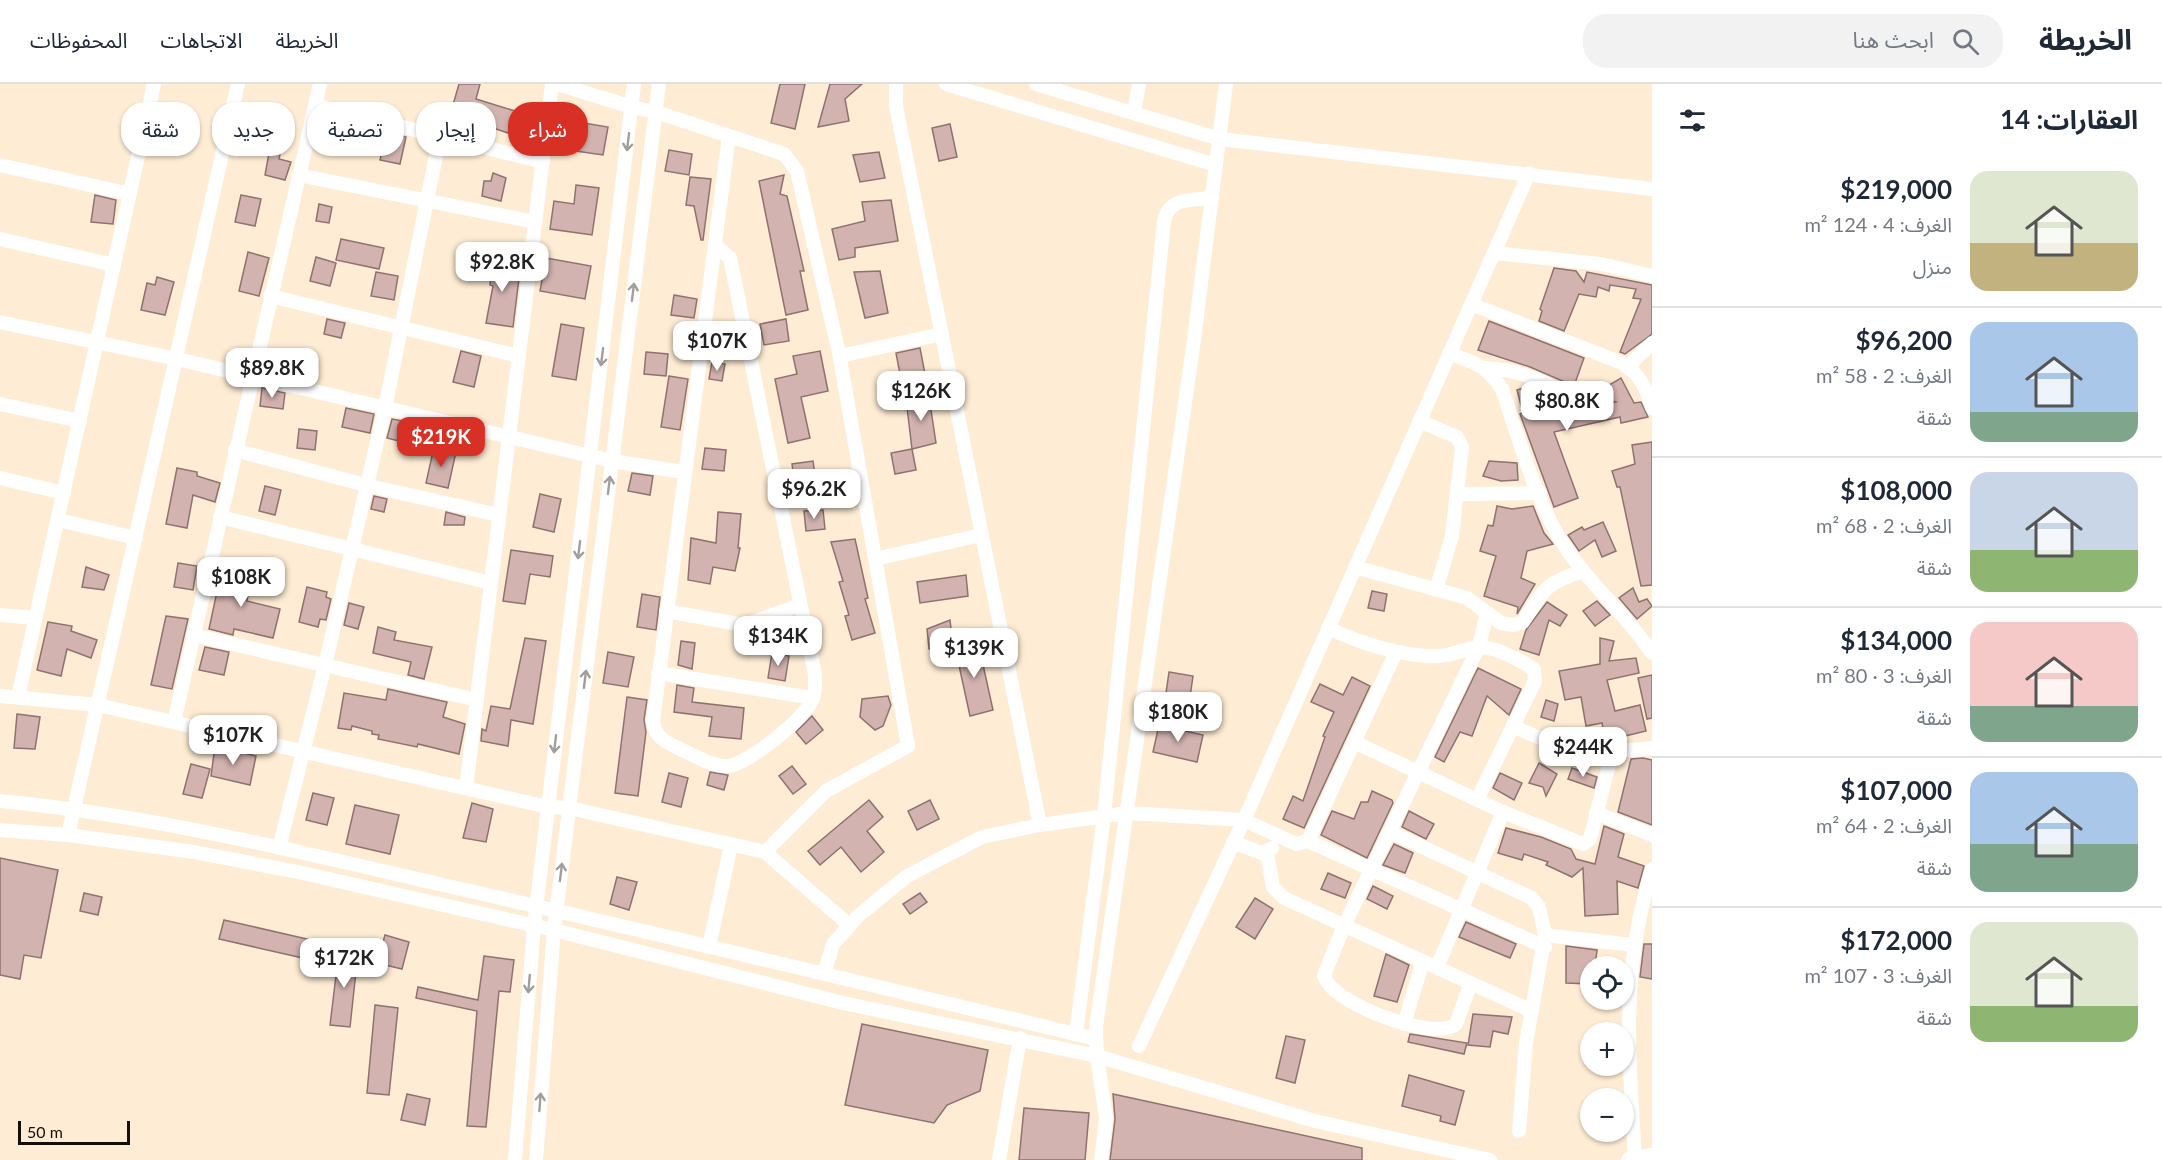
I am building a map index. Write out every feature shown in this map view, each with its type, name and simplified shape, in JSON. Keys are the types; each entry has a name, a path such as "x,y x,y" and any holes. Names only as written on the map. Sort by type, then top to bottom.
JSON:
{"street":[{"path":"18,697 154,84"},
{"path":"68,835 238,84"},
{"path":"316,102 320,84"},
{"path":"466,788 552,84"},
{"path":"557,84 656,112 784,154 796,171 840,356 908,746 826,791 765,852"},
{"path":"515,1160 536,906 634,84"},
{"path":"536,1160 556,910 659,84"},
{"path":"896,84 896,106 1040,825"},
{"path":"946,84 1216,165"},
{"path":"1036,84 1055,87 1220,140 1529,173 1652,189"},
{"path":"1134,112 1139,84"},
{"path":"1101,1160 1106,1118 1096,1056 1096,1039 1226,84"},
{"path":"715,245 730,258 815,675 813,698 803,715 752,755 737,764 722,766 664,741 656,733 653,721 729,136"},
{"path":"174,722 234,450 307,138"},
{"path":"496,150 543,162"},
{"path":"279,848 325,665 365,485 385,408 437,156"},
{"path":"0,165 130,194"},
{"path":"1139,1046 1244,820 1529,173"},
{"path":"298,175 535,222"},
{"path":"1076,1034 1104,816 1164,221 1168,210 1174,204 1212,198"},
{"path":"0,239 114,265"},
{"path":"1494,253 1590,262 1652,276"},
{"path":"270,296 519,356"},
{"path":"1471,304 1628,367 1645,384 1652,408"},
{"path":"0,322 177,359 612,461 684,472"},
{"path":"840,356 942,334"},
{"path":"1628,367 1652,343"},
{"path":"1449,353 1486,368 1509,369 1533,376 1587,405"},
{"path":"1486,368 1502,389 1540,493 1560,538 1583,572 1643,637 1652,654"},
{"path":"0,404 80,421"},
{"path":"1419,421 1453,435 1462,443 1452,536 1436,590"},
{"path":"234,450 365,485 499,514"},
{"path":"0,478 64,493"},
{"path":"1458,494 1540,493"},
{"path":"220,517 491,583"},
{"path":"57,520 136,538"},
{"path":"874,559 981,535"},
{"path":"1355,567 1467,598 1501,623 1518,625 1523,622 1535,599 1548,586 1561,578 1583,572"},
{"path":"666,611 744,625 800,605"},
{"path":"1471,983 1453,1027 1445,1029 1404,1024 1378,1016 1326,983 1325,971 1344,926 1479,646 1487,613"},
{"path":"0,615 35,618"},
{"path":"1328,628 1362,643 1396,652 1443,656 1479,646 1493,647 1532,667 1536,674 1535,681 1477,800"},
{"path":"193,636 477,700"},
{"path":"824,974 833,944 848,924 907,876 982,837 1040,825 1128,813 1244,820 1300,845 1308,841 1396,652"},
{"path":"658,673 813,698"},
{"path":"0,696 98,705 548,807 569,808 765,852 848,924"},
{"path":"1513,726 1563,748 1595,753 1652,748"},
{"path":"1354,742 1503,812 1583,844 1590,839 1612,753"},
{"path":"0,801 74,808 190,828 556,910 1096,1039"},
{"path":"1437,967 1503,812"},
{"path":"1596,813 1652,835"},
{"path":"0,830 68,835 194,852 554,930 843,1003 1020,1038 1096,1056 1315,1121 1490,1160"},
{"path":"1390,832 1532,898 1539,907 1545,941 1522,1070 1519,1131"},
{"path":"1233,842 1261,853 1267,853 1271,850 1277,835"},
{"path":"1308,841 1461,911 1545,941 1633,945"},
{"path":"709,947 731,845"},
{"path":"1267,853 1273,886 1280,895 1532,1011"},
{"path":"1639,1158 1628,1035 1633,945 1638,913 1652,869"},
{"path":"1404,1024 1423,961"},
{"path":"788,990 794,967"},
{"path":"843,1003 848,980"},
{"path":"999,1160 1020,1038"}],"building":[{"path":"459,84 480,84 476,99 486,102 454,102"},
{"path":"780,84 805,84 795,129 771,123"},
{"path":"830,84 862,84 845,99 849,121 818,127"},
{"path":"496,105 508,109 508,133 496,129"},
{"path":"588,124 608,127 603,155 588,153"},
{"path":"950,124 957,157 939,161 932,128"},
{"path":"669,150 692,154 689,175 665,171"},
{"path":"879,152 885,178 860,182 853,155"},
{"path":"268,156 280,156 279,159 291,162 285,180 265,175"},
{"path":"381,156 402,156 400,164 380,160"},
{"path":"493,173 506,178 501,201 482,196 484,181 491,181"},
{"path":"784,175 780,194 787,196 804,271 800,271 808,310 786,315 759,181"},
{"path":"690,177 711,179 703,240 701,240 694,206 686,205"},
{"path":"576,185 599,188 592,235 550,229 554,201 574,204"},
{"path":"95,195 116,200 113,224 91,222"},
{"path":"241,195 261,199 255,226 235,222"},
{"path":"891,200 898,241 855,248 855,257 839,260 832,229 865,221 862,202"},
{"path":"319,204 332,207 329,223 316,221"},
{"path":"341,239 384,248 379,269 336,260"},
{"path":"494,248 506,250 501,274 519,278 513,327 486,323 493,286 490,285"},
{"path":"248,252 269,258 259,296 239,291"},
{"path":"316,257 336,263 330,286 310,281"},
{"path":"546,258 591,266 585,299 540,291"},
{"path":"1554,268 1576,271 1584,282 1587,272 1652,285 1652,334 1625,354 1620,352 1641,299 1633,298 1636,289 1610,285 1609,291 1598,287 1596,297 1579,294 1564,331 1539,321 1542,311 1540,309"},
{"path":"880,271 888,313 865,318 854,272"},
{"path":"376,272 398,276 394,300 371,296"},
{"path":"157,277 174,282 165,315 141,310 147,283 155,285"},
{"path":"674,295 697,299 694,318 671,315"},
{"path":"327,319 345,323 341,338 324,334"},
{"path":"786,319 789,341 764,345 760,324"},
{"path":"1489,321 1584,358 1574,386 1530,367 1478,350"},
{"path":"561,324 584,328 576,380 552,376"},
{"path":"920,348 925,374 901,379 896,353"},
{"path":"461,351 481,356 474,387 453,382"},
{"path":"820,351 828,391 801,397 810,438 788,443 775,379 797,374 793,356"},
{"path":"646,352 668,354 666,376 644,374"},
{"path":"712,362 725,364 722,381 709,379"},
{"path":"669,376 688,379 680,430 661,427"},
{"path":"1621,378 1634,403 1641,402 1648,417 1621,423 1620,417 1554,432 1578,498 1554,507 1520,414 1523,413 1517,390 1529,386 1545,393 1549,406 1558,403 1562,416 1580,411 1588,414 1595,408 1616,402 1610,400 1604,388"},
{"path":"262,388 285,393 283,409 260,406"},
{"path":"929,397 936,443 912,449 906,399"},
{"path":"346,408 374,414 370,433 342,427"},
{"path":"392,419 403,421 399,441 387,438"},
{"path":"299,429 317,431 315,450 297,448"},
{"path":"1652,442 1652,585 1641,586 1620,487 1617,487 1612,471 1635,464 1632,445"},
{"path":"434,447 456,452 448,488 426,483"},
{"path":"705,448 726,450 724,471 702,469"},
{"path":"912,449 916,470 895,474 891,453"},
{"path":"813,461 816,482 795,485 792,464"},
{"path":"1489,461 1517,463 1518,480 1501,481 1483,476"},
{"path":"177,468 197,472 197,476 220,483 215,502 193,495 187,528 166,524"},
{"path":"632,473 653,476 650,495 628,491"},
{"path":"840,480 846,496 826,501 821,483"},
{"path":"265,486 281,490 275,515 259,511"},
{"path":"540,494 561,499 554,532 533,527"},
{"path":"374,496 387,499 384,512 371,509"},
{"path":"1497,506 1512,509 1533,506 1544,533 1553,544 1527,551 1521,578 1535,584 1517,614 1518,607 1484,596 1496,556 1480,551 1488,525 1493,526"},
{"path":"823,510 825,529 806,531 804,511"},
{"path":"446,512 465,517 464,525 444,525"},
{"path":"718,512 741,514 738,548 740,548 735,571 713,567 710,584 688,580 691,538 716,543"},
{"path":"1603,522 1616,551 1602,557 1595,540 1579,551 1568,535 1582,527 1584,530"},
{"path":"855,539 868,598 865,599 875,633 852,640 845,616 849,615 839,582 843,581 831,542"},
{"path":"511,550 553,556 550,577 530,574 525,604 503,601"},
{"path":"178,563 197,566 193,590 174,587"},
{"path":"86,567 109,575 104,590 82,587"},
{"path":"222,568 245,572 243,580 250,582 247,601 280,609 273,638 234,629 233,635 209,629"},
{"path":"966,575 968,596 920,603 917,582"},
{"path":"307,587 327,592 326,597 331,599 326,620 320,619 318,627 299,622"},
{"path":"1633,588 1639,602 1647,599 1652,606 1637,619 1619,598"},
{"path":"1372,591 1387,594 1384,611 1368,608"},
{"path":"642,594 660,597 656,630 637,627"},
{"path":"1597,601 1610,615 1595,626 1583,611"},
{"path":"1547,602 1567,615 1560,626 1549,620 1539,655 1520,649 1526,630"},
{"path":"349,603 364,607 358,629 344,625"},
{"path":"166,616 188,619 172,689 151,685"},
{"path":"950,620 953,646 929,649 927,629"},
{"path":"48,622 72,626 71,631 97,640 91,658 67,649 61,676 37,670"},
{"path":"378,627 396,632 394,640 432,647 424,679 408,675 411,662 373,653"},
{"path":"525,638 546,641 533,724 511,720 508,746 481,741 482,729 486,731 491,706 510,709"},
{"path":"1600,638 1614,641 1609,661 1636,658 1639,673 1607,680 1615,711 1640,705 1646,731 1621,737 1620,731 1604,734 1602,723 1586,726 1581,697 1565,700 1559,671 1600,664"},
{"path":"681,641 695,643 692,669 678,665"},
{"path":"978,642 993,710 970,716 955,647"},
{"path":"205,647 229,652 224,675 199,670"},
{"path":"608,652 634,657 628,687 603,683"},
{"path":"772,653 789,656 785,681 768,678"},
{"path":"1478,668 1521,689 1509,715 1487,696 1472,736 1460,732 1444,762 1435,757"},
{"path":"1169,672 1193,676 1190,697 1166,693"},
{"path":"1652,675 1652,718 1647,719 1638,678"},
{"path":"1352,677 1370,686 1304,828 1283,819 1293,796 1303,801 1325,737 1323,736 1334,712 1311,702 1320,684 1343,695"},
{"path":"677,685 694,688 692,702 744,708 741,739 709,736 712,717 674,712"},
{"path":"388,689 447,702 443,717 465,724 459,754 418,744 417,747 378,739 379,735 372,734 372,731 352,726 351,730 338,728 344,693 386,700"},
{"path":"888,696 891,705 883,726 875,730 860,717 862,699"},
{"path":"627,697 647,700 644,720 646,732 638,796 615,793"},
{"path":"1546,700 1558,704 1554,721 1541,717"},
{"path":"17,714 40,717 35,749 14,748"},
{"path":"812,716 823,730 806,744 796,732"},
{"path":"1159,725 1203,735 1197,762 1153,752"},
{"path":"215,746 256,756 250,785 211,776"},
{"path":"1631,759 1652,760 1652,825 1618,812"},
{"path":"1539,763 1557,774 1546,796 1543,787 1529,783"},
{"path":"191,764 210,769 202,798 183,794"},
{"path":"792,766 806,784 793,794 779,776"},
{"path":"1572,768 1597,777 1594,788 1568,779"},
{"path":"710,772 728,775 724,790 707,785"},
{"path":"669,773 688,778 681,807 662,802"},
{"path":"1500,773 1522,783 1514,800 1493,788"},
{"path":"1372,791 1392,800 1393,803 1367,858 1321,835 1332,811 1354,819 1361,802 1368,802"},
{"path":"313,793 334,798 327,825 306,820"},
{"path":"869,800 883,817 867,831 884,852 861,872 841,847 820,865 808,851"},
{"path":"930,800 939,819 917,830 908,811"},
{"path":"472,803 493,809 486,842 463,838"},
{"path":"355,805 399,815 390,854 346,844"},
{"path":"1409,811 1434,824 1426,839 1402,827"},
{"path":"1604,826 1624,834 1618,857 1644,866 1638,888 1617,881 1618,914 1585,916 1583,868 1572,877 1546,865 1548,862 1524,854 1522,860 1498,853 1506,828 1541,837 1571,849 1576,859 1595,864"},
{"path":"1394,844 1413,853 1405,873 1383,865"},
{"path":"0,858 58,870 41,958 24,955 20,979 0,975"},
{"path":"1328,873 1351,883 1345,898 1321,889"},
{"path":"617,877 637,882 629,910 610,904"},
{"path":"1373,886 1393,896 1387,909 1367,899"},
{"path":"84,893 102,897 98,915 80,911"},
{"path":"920,893 927,902 910,914 903,904"},
{"path":"1255,898 1273,909 1255,939 1236,927"},
{"path":"224,920 320,942 316,961 219,939"},
{"path":"1466,922 1516,944 1510,958 1459,937"},
{"path":"385,935 409,942 402,969 377,963"},
{"path":"1644,944 1652,944 1652,979 1640,977"},
{"path":"1566,946 1597,950 1596,956 1580,956 1580,984 1566,983"},
{"path":"339,951 358,953 350,1027 330,1025"},
{"path":"1386,954 1409,965 1397,1002 1374,996"},
{"path":"484,956 514,960 510,992 499,991 486,1127 467,1126 477,1011 416,998 418,987 478,1000"},
{"path":"375,1005 398,1008 389,1095 367,1093"},
{"path":"1473,1014 1512,1017 1508,1034 1493,1031 1490,1047 1468,1045"},
{"path":"862,1024 988,1050 980,1091 947,1105 934,1123 845,1105"},
{"path":"1410,1034 1467,1043 1464,1054 1408,1042"},
{"path":"1286,1036 1305,1040 1295,1083 1276,1078"},
{"path":"1409,1075 1464,1091 1455,1125 1440,1121 1441,1116 1402,1106"},
{"path":"407,1094 430,1099 425,1125 401,1120"},
{"path":"1113,1094 1362,1148 1362,1160 1110,1160 1115,1119"},
{"path":"1024,1108 1089,1113 1085,1160 1019,1160"}]}
